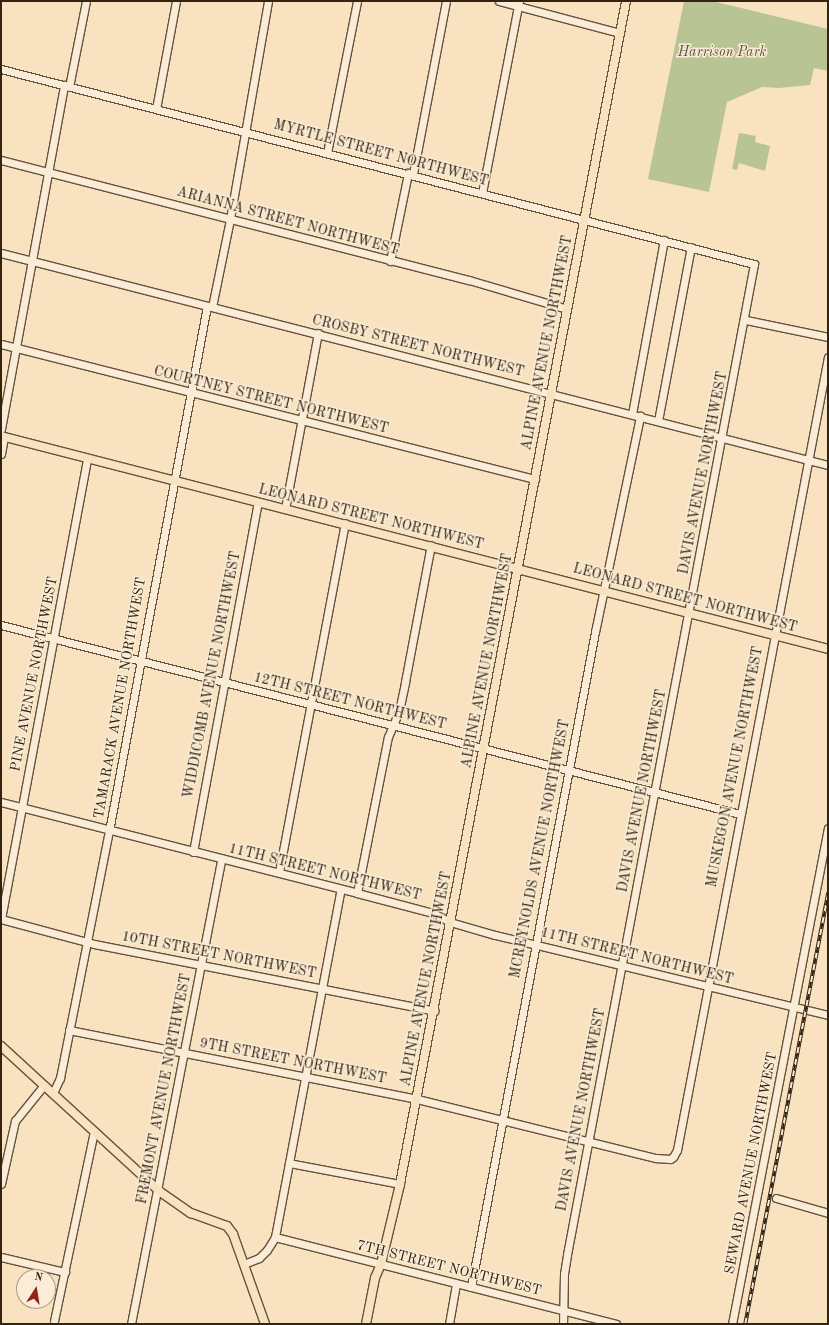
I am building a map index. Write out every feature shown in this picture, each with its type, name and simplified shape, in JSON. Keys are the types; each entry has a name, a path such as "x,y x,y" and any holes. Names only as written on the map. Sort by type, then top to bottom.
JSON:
{"main road":[{"name":"ALPINE AVENUE NORTHWEST","path":"366,1324 375,1278 381,1264 400,1184 417,1099 626,1"},
{"name":"LEONARD STREET NORTHWEST","path":"2,434 87,458 431,545 828,649"},
{"path":"1,1046 159,1191 191,1213 227,1226 233,1234 265,1324"}],"street":[{"path":"1,454 2,434 49,173 66,86 86,1"},
{"path":"156,109 176,1"},
{"name":"TAMARACK AVENUE NORTHWEST","path":"53,1093 60,1078 109,831 190,393 230,219 268,1"},
{"path":"327,153 357,1"},
{"path":"390,261 411,174 446,1"},
{"path":"499,1 518,3 620,32"},
{"path":"482,193 518,3"},
{"name":"MYRTLE STREET NORTHWEST","path":"1,69 754,264"},
{"name":"ARIANNA STREET NORTHWEST","path":"1,160 390,261 567,309"},
{"path":"632,414 664,240"},
{"path":"658,421 691,247"},
{"name":"CROSBY STREET NORTHWEST","path":"1,253 318,333 640,416 722,439 828,465"},
{"name":"DAVIS AVENUE NORTHWEST","path":"563,1324 562,1311 564,1274 654,793 746,320 754,264"},
{"path":"746,320 828,337"},
{"path":"285,508 318,333"},
{"name":"COURTNEY STREET NORTHWEST","path":"1,344 535,479"},
{"name":"MUSKEGON AVENUE NORTHWEST","path":"673,1157 677,1150 773,635 828,357"},
{"name":"MCREYNOLDS AVENUE NORTHWEST","path":"471,1287 568,770 640,416"},
{"name":"PINE AVENUE NORTHWEST","path":"1,919 87,458"},
{"name":"WIDDICOMB AVENUE NORTHWEST","path":"193,852 258,502"},
{"path":"279,872 345,523"},
{"path":"357,893 388,737 393,726 405,682 431,545"},
{"name":"12TH STREET NORTHWEST","path":"1,625 224,682 310,706 740,814"},
{"name":"11TH STREET NORTHWEST","path":"1,802 109,831 279,872 433,913 450,922 535,945 828,1015"},
{"name":"SEWARD AVENUE NORTHWEST","path":"732,1324 795,1006 828,828"},
{"name":"FREMONT AVENUE NORTHWEST","path":"131,1324 159,1191 222,859"},
{"path":"244,1264 263,1254 275,1237 341,889"},
{"name":"10TH STREET NORTHWEST","path":"1,919 86,943 434,1011"},
{"name":"9TH STREET NORTHWEST","path":"69,1030 417,1099 663,1160 673,1157"},
{"path":"1,1184 15,1121 44,1085"},
{"path":"54,1321 94,1131"},
{"path":"290,1163 400,1184"},
{"path":"776,1198 828,1213"},
{"name":"7TH STREET NORTHWEST","path":"275,1237 616,1324"},
{"path":"1,1257 65,1272"},
{"path":"448,1324 456,1284"}],"green space":[{"name":"Harrison Park","path":"684,1 712,1 828,29 828,71 814,68 810,85 779,88 762,87 727,102 709,192 648,179"},
{"path":"739,133 756,136 755,142 770,146 765,171 739,163 737,170 732,169"}],"railway":[{"path":"745,1324 828,893"}]}
